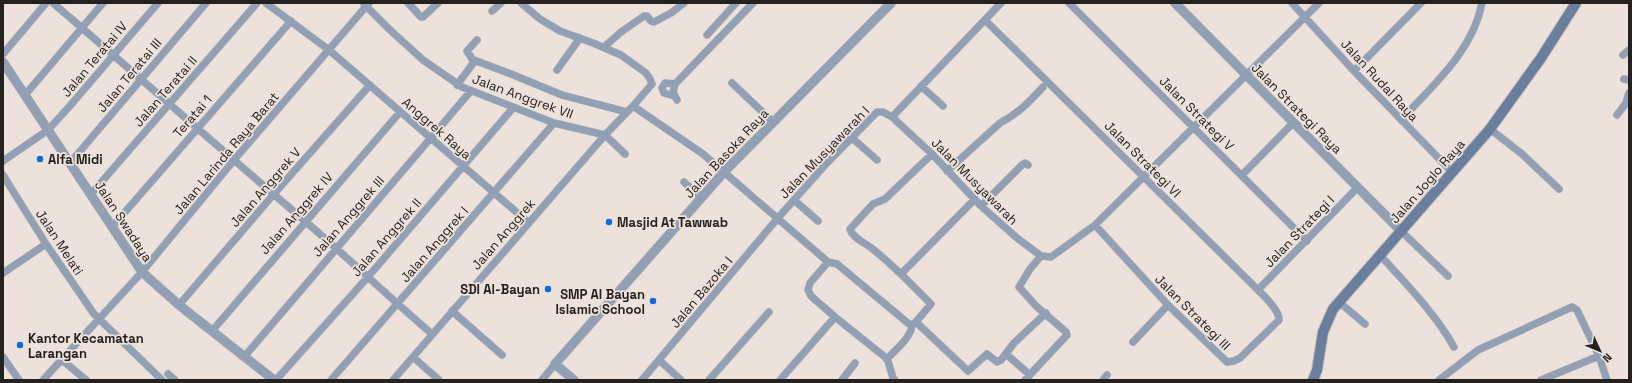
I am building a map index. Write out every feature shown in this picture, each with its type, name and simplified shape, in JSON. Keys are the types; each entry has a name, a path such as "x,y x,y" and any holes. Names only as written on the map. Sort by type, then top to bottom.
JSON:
{"main road":[{"name":"Jalan Joglo Raya","path":"1313,380 1317,370 1322,332 1329,317 1339,302 1490,129 1541,58 1576,3"}],"street":[{"path":"3,54 46,3"},
{"path":"53,3 198,128 432,334"},
{"path":"25,95 103,3"},
{"name":"Jalan Teratai IV","path":"48,130 158,3"},
{"name":"Jalan Teratai III","path":"70,163 206,3"},
{"name":"Jalan Teratai II","path":"91,194 257,3"},
{"name":"Anggrek Raya","path":"266,3 329,50 529,223"},
{"path":"408,3 418,16 423,17 438,3"},
{"path":"492,11 501,3"},
{"path":"521,3 540,19 560,31 604,47 621,32 644,16 647,16 654,22 671,13 684,3"},
{"path":"707,35 736,3"},
{"path":"675,84 665,84 662,88 664,93 675,98 673,88 675,84 753,3"},
{"name":"Jalan Basoka Raya","path":"555,364 724,171 891,3"},
{"path":"892,116 1001,3"},
{"name":"Jalan Strategi V","path":"1068,3 1307,241"},
{"name":"Jalan Strategi Raya","path":"1175,3 1249,72 1293,123 1401,231"},
{"name":"Jalan Rudal Raya","path":"1292,3 1354,71 1453,173"},
{"path":"1006,354 1028,377 1067,334 1046,313 1036,306 1019,286 1043,257 1054,256 1095,226 1319,3"},
{"path":"1354,71 1421,3"},
{"path":"1401,120 1452,64 1471,37 1480,15 1482,3"},
{"name":"Jalan Larinda Raya Barat","path":"43,380 142,272 234,160 329,50 366,4"},
{"name":"Jalan Anggrek VII","path":"366,4 389,29 423,60 470,92 554,123 605,135"},
{"path":"723,18 732,26"},
{"name":"Jalan Strategi VI","path":"985,20 1258,290 1270,303 1279,318"},
{"name":"Teratai 1","path":"112,227 291,22"},
{"path":"556,70 580,38"},
{"path":"477,40 467,51 474,60 562,95 627,112"},
{"name":"Jalan Anggrek","path":"393,380 605,135 652,84 650,79 621,55 604,47"},
{"path":"1623,55 1629,50"},
{"path":"457,84 473,64 474,60"},
{"name":"Jalan Swadaya","path":"3,62 142,272 179,305 275,380"},
{"path":"732,83 774,122"},
{"name":"Jalan Anggrek V","path":"179,305 370,85"},
{"path":"921,86 943,106"},
{"path":"947,171 1000,123 1008,120 1020,110 1043,87"},
{"name":"Jalan Anggrek III","path":"244,357 470,92"},
{"path":"1617,115 1626,103 1629,93"},
{"path":"633,106 704,154 828,262 837,264 909,324 914,323 968,371 987,354 997,362 1006,354 1014,343 1046,313"},
{"name":"Jalan Anggrek II","path":"275,380 367,278 513,108"},
{"name":"Jalan Anggrek IV","path":"212,330 400,112"},
{"name":"Jalan Musyawarah I","path":"777,219 851,137 877,112 883,112 892,116"},
{"name":"Jalan Musyawarah","path":"892,116 932,154 981,206 1017,238 1043,257"},
{"name":"Jalan Anggrek I","path":"331,380 398,305 554,123"},
{"path":"1242,175 1293,123"},
{"path":"1490,129 1522,154 1559,189"},
{"path":"3,161 48,130"},
{"path":"605,135 625,154"},
{"path":"851,137 877,160"},
{"path":"887,359 910,333 914,323 931,304 901,274 861,241 850,231 850,229 873,204 885,199 932,154"},
{"path":"981,206 1021,166 1025,163 1028,165"},
{"name":"Jalan Melati","path":"3,175 46,244 98,320 162,380"},
{"path":"684,182 701,198"},
{"name":"Jalan Strategi I","path":"1258,290 1357,188"},
{"path":"901,274 974,199"},
{"path":"794,200 818,221"},
{"name":"Jalan Bazoka I","path":"642,380 777,219"},
{"name":"Jalan Strategi III","path":"1095,226 1168,305 1222,359 1230,362 1240,358 1279,318"},
{"path":"1401,231 1448,276"},
{"path":"3,273 46,244"},
{"path":"1380,255 1417,296 1442,328 1454,347"},
{"path":"828,262 810,283 808,290 811,296 887,359 895,380"},
{"path":"1339,302 1365,324"},
{"path":"1133,342 1168,305"},
{"path":"1439,380 1478,350 1571,307 1576,308 1599,356 1607,380"},
{"path":"452,311 502,355"},
{"path":"710,380 769,312"},
{"path":"780,380 835,317"},
{"path":"1541,380 1552,378 1599,356"},
{"path":"3,357 19,380"},
{"path":"413,357 439,380"},
{"path":"62,360 86,380"},
{"path":"658,360 681,380"},
{"path":"845,379 855,363"},
{"path":"542,380 555,364 574,380"},
{"path":"168,374 175,380"}],"place":[{"name":"Alfa Midi","path":"40,159"},
{"name":"Masjid At Tawwab","path":"609,222"},
{"name":"SDI Al-Bayan","path":"548,289"},
{"name":"SMP Al Bayan Islamic School","path":"653,301"},
{"name":"Kantor Kecamatan Larangan","path":"20,345"}]}
